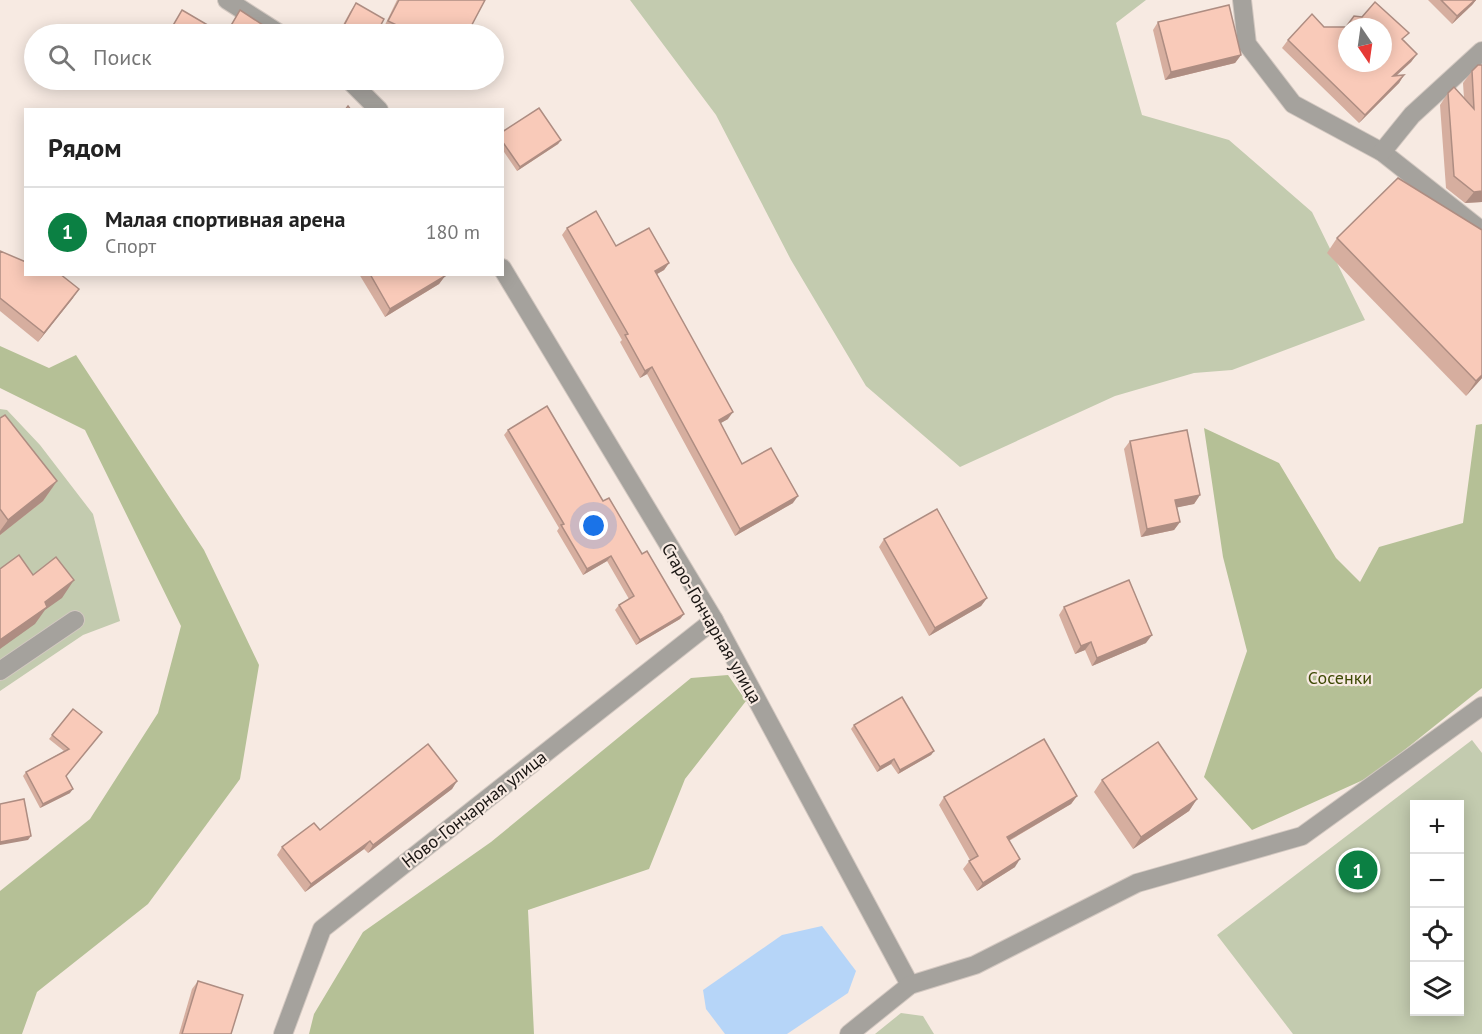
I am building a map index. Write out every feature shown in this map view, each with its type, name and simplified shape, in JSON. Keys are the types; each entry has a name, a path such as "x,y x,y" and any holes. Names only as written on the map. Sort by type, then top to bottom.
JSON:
{"street":[{"path":"227,0 264,24"},
{"path":"1242,0 1247,44 1293,104 1382,152 1482,231"},
{"path":"1382,152 1412,115 1482,51"},
{"path":"359,90 377,108"},
{"name":"Старо-Гончарная улица","path":"504,271 714,620 910,985"},
{"path":"0,671 75,620"},
{"name":"Ново-Гончарная улица","path":"283,1034 322,929 714,620"},
{"path":"849,1034 910,985 975,965 1137,883 1302,836 1482,706"}],"green space":[{"path":"630,0 1146,0 1116,23 1142,115 1229,140 1312,212 1365,320 1232,370 1194,373 1115,396 960,467 866,386 791,260 716,115"},
{"path":"0,346 49,368 76,355 204,550 259,665 240,779 148,904 37,992 22,1034 0,1034 0,891 90,819 158,713 181,626 85,430 0,388"},
{"path":"0,409 7,410 40,445 93,514 120,621 83,635 0,691"},
{"name":"Сосенки","path":"1482,424 1482,688 1372,776 1252,830 1204,777 1247,651 1223,557 1204,428 1279,463 1336,558 1360,582 1379,547 1463,523 1476,425"},
{"path":"728,675 746,701 685,779 649,869 528,910 534,1034 309,1034 314,1014 363,932 491,842 691,678"},
{"path":"1472,740 1482,753 1482,1034 1293,1034 1217,935"},
{"path":"901,1013 923,1016 934,1034 875,1034"}],"water":[{"path":"822,926 856,971 848,993 787,1034 725,1034 706,1009 703,990 782,935"}],"building":[{"path":"399,0 485,0 472,24 394,24 388,21"},
{"path":"1441,0 1475,0 1457,16"},
{"path":"1375,2 1409,33 1402,39 1417,54 1393,76 1404,75 1365,115 1288,40 1312,14 1324,27 1338,27 1338,72 1392,72 1392,18 1353,18 1354,16 1362,17"},
{"path":"356,3 384,19 381,24 345,24"},
{"path":"1229,5 1241,55 1171,72 1158,22"},
{"path":"182,10 206,24 174,24"},
{"path":"240,10 261,24 232,24"},
{"path":"1478,65 1482,65 1482,191 1474,192 1454,176 1448,93 1454,87 1474,109 1472,71"},
{"path":"539,108 561,140 520,167 504,144 504,131"},
{"path":"1398,178 1482,230 1482,375 1476,381 1337,238"},
{"path":"596,211 616,246 649,228 669,263 655,271 733,412 719,420 742,464 771,448 798,496 740,529 652,367 645,371 625,335 628,334 567,228"},
{"path":"0,251 24,261 24,276 63,276 79,289 44,333 0,298"},
{"path":"371,276 445,276 390,309"},
{"path":"547,406 603,501 609,498 642,554 647,551 684,614 640,640 619,605 634,596 611,556 587,569 561,525 564,524 508,430"},
{"path":"5,415 57,481 8,520 0,509 0,418"},
{"path":"1187,430 1200,495 1175,500 1180,522 1147,529 1130,441"},
{"path":"937,509 987,598 935,628 884,539"},
{"path":"19,555 33,575 56,557 74,580 45,602 47,607 0,640 0,569"},
{"path":"1129,580 1152,635 1097,658 1091,642 1081,646 1064,607"},
{"path":"902,697 934,751 900,770 894,759 880,767 854,725"},
{"path":"73,709 102,732 66,776 73,789 43,804 26,772 69,749 52,735"},
{"path":"1044,739 1077,796 1007,837 1020,859 983,883 969,861 978,856 944,797"},
{"path":"1158,742 1197,799 1141,837 1102,780"},
{"path":"428,744 457,781 373,845 370,841 311,884 282,847 314,823 320,830"},
{"path":"24,799 31,836 0,842 0,804"},
{"path":"198,981 243,995 231,1034 182,1034"}],"place":[{"name":"Малая спортивная арена","path":"1358,870"}]}
